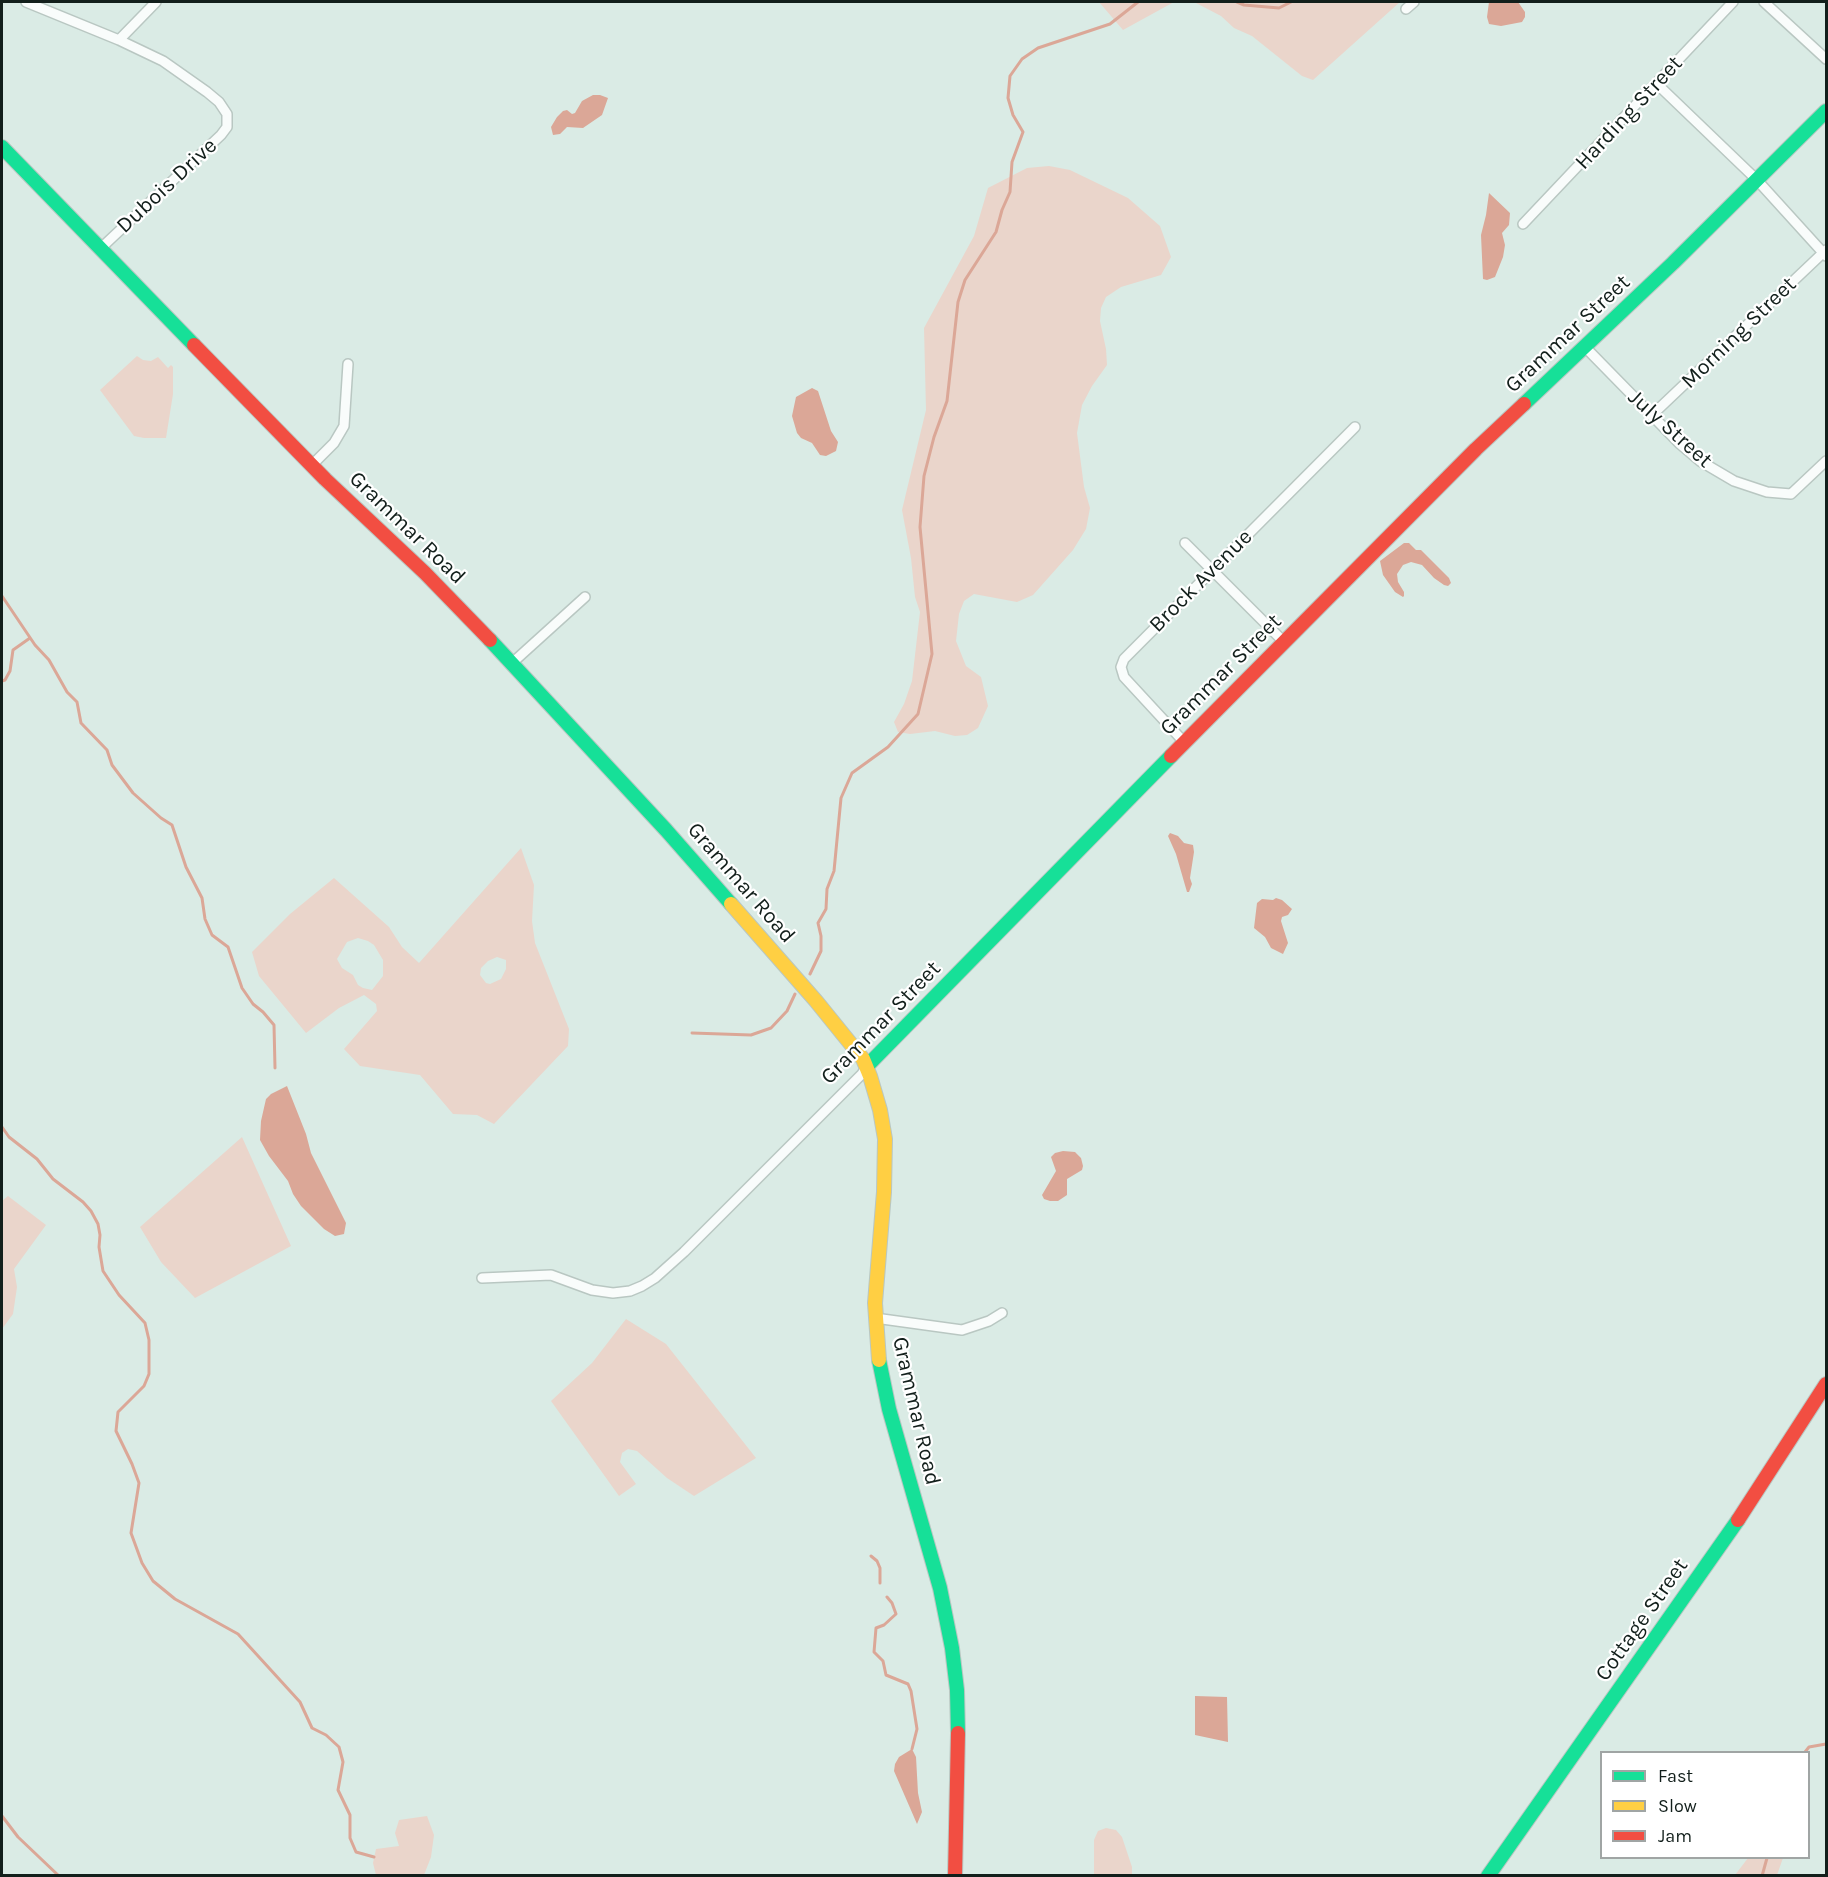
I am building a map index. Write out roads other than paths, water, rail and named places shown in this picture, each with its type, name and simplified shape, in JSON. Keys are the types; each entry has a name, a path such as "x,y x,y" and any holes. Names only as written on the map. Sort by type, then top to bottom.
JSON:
{"main road":[{"name":"Grammar Street","path":"867,1066 1184,742 1476,449 1585,347 1827,111"},
{"name":"Grammar Road","path":"2,147 312,465 426,574 512,664 723,894 843,1032 867,1066 880,1110 885,1139 884,1192 875,1287 878,1354 887,1401 939,1584 952,1648 957,1690 955,1875"},
{"name":"Cottage Street","path":"1488,1875 1533,1815 1752,1500 1827,1384"}],"street":[{"path":"26,2 118,40 156,2"},
{"path":"1406,9 1414,2"},
{"name":"Harding Street","path":"1523,224 1734,2"},
{"path":"1764,2 1827,59"},
{"name":"Dubois Drive","path":"100,249 221,135 227,127 228,119 219,102 193,81 163,61 118,40"},
{"path":"1657,84 1757,180 1826,253"},
{"name":"Morning Street","path":"1651,416 1826,253"},
{"name":"July Street","path":"1585,347 1680,444 1710,467 1734,480 1767,492 1791,494 1827,461"},
{"path":"312,465 334,443 344,426 348,363"},
{"name":"Brock Avenue","path":"1184,742 1129,683 1122,672 1122,664 1127,654 1355,428"},
{"path":"1185,543 1284,642"},
{"path":"512,664 585,597"},
{"name":"Grammar Street","path":"482,1278 551,1275 592,1290 614,1293 630,1291 655,1278 684,1252 862,1074 867,1066"},
{"path":"875,1318 962,1330 989,1321 1002,1313"}],"waterway":[{"path":"810,974 821,951 818,923 826,909 827,889 834,871 841,798 852,773 888,747 918,714 932,654 920,527 924,476 934,437 947,401 958,302 965,280 996,232 1010,192 1012,162 1023,132 1013,115 1008,98 1010,76 1022,59 1038,48 1110,24 1138,2"},
{"path":"1237,2 1244,5 1279,8 1291,2"},
{"path":"2,596 35,645 49,660 67,692 77,702 81,723 107,750 112,765 133,793 172,825 186,867 202,898 205,919 212,935 228,947 242,988 253,1004 274,1025 275,1068"},
{"path":"2,681 10,671 13,650 30,638"},
{"path":"692,1033 751,1035 771,1028 787,1011 795,994"},
{"path":"2,1127 9,1137 37,1159 53,1179 91,1211 98,1224 103,1271 119,1295 145,1323 149,1340 149,1374 144,1386 118,1412 116,1431 139,1483 131,1533 142,1563 153,1581 175,1599 238,1634 300,1702 312,1728 326,1735 339,1747 343,1762 338,1790 350,1815 350,1838 356,1852 374,1857"},
{"path":"871,1556 880,1568 880,1583"},
{"path":"887,1597 896,1614 884,1625 876,1628 874,1652 883,1661 886,1675 908,1684 911,1691 917,1729 912,1749"},
{"path":"1806,1751 1809,1747 1826,1744"},
{"path":"2,1816 18,1837 59,1876"},
{"path":"1762,1876 1767,1859"}]}
